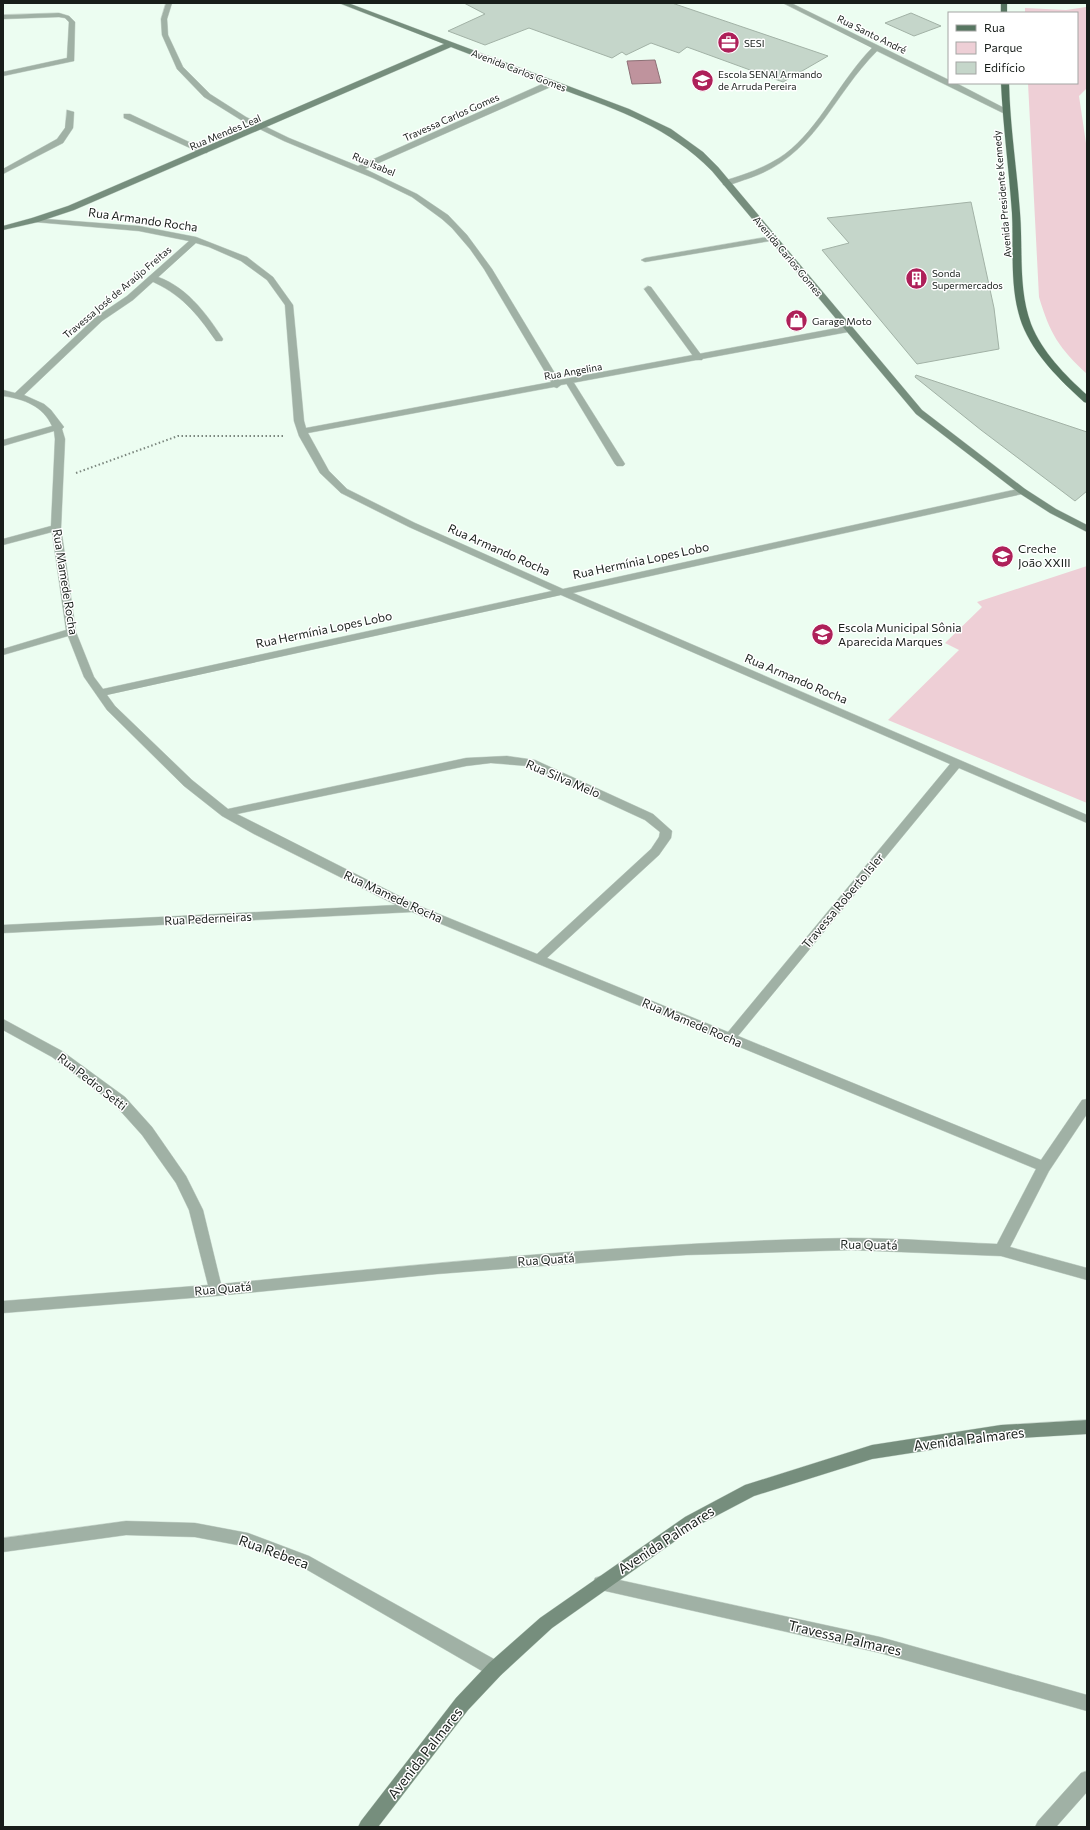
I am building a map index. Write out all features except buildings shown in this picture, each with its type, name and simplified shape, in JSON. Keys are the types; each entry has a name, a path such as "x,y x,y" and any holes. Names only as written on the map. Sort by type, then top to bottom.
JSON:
{"main road":[{"name":"Avenida Carlos Gomes","path":"342,3 626,110 668,131 700,154 715,169 848,330 920,412 1022,491 1053,511 1087,529"},
{"name":"Rua Mendes Leal","path":"3,228 35,220 71,208 451,44"},
{"name":"Avenida Presidente Kennedy","path":"1005,84 1006,110 1018,231 1019,293 1023,310 1030,331 1048,359 1087,400"},
{"name":"Avenida Palmares","path":"367,1827 462,1704 495,1669 546,1623 601,1582 690,1522 750,1490 872,1452 1000,1432 1087,1428"}],"street":[{"name":"Rua Isabel","path":"169,3 165,10 164,27 167,45 178,66 191,82 224,107 261,127 399,186 429,204 445,216 484,261 556,385"},
{"name":"Rua Santo André","path":"786,3 948,82"},
{"path":"3,17 45,15 67,17 72,22 70,59 3,74"},
{"path":"726,182 751,175 786,156 807,137 863,61 877,47"},
{"name":"Travessa Carlos Gomes","path":"359,169 552,83"},
{"name":"Rua Santo André","path":"951,84 1006,110"},
{"path":"3,172 60,141 69,128 70,112"},
{"path":"127,116 204,151"},
{"name":"Rua Armando Rocha","path":"35,220 156,232 196,239 218,246 244,258 272,280 283,293 289,305 298,421 303,434 325,473 344,491 412,525 561,591 1087,819"},
{"path":"645,260 773,238"},
{"name":"Travessa José de Araújo Freitas","path":"18,395 99,319 130,298 196,239"},
{"path":"152,278 179,292 205,319 219,340"},
{"path":"648,289 699,358"},
{"name":"Rua Angelina","path":"303,434 848,330"},
{"path":"570,382 620,464"},
{"name":"Rua Mamede Rocha","path":"3,393 18,395 35,401 50,413 58,427 60,439 56,528 71,632 90,677 111,708 188,783 226,813 258,831 413,908 1044,1167"},
{"path":"3,443 58,427"},
{"name":"Rua Hermínia Lopes Lobo","path":"101,692 1022,491"},
{"path":"3,542 56,528"},
{"path":"3,652 71,632"},
{"name":"Rua Silva Melo","path":"226,813 466,762 515,759 531,763 649,817 660,825 666,831 664,838 655,852 539,959"},
{"name":"Travessa Roberto Isler","path":"729,1039 957,763"},
{"name":"Rua Pederneiras","path":"3,929 413,908"},
{"name":"Rua Pedro Setti","path":"3,1024 57,1054 120,1101 147,1131 181,1180 196,1210 216,1290"},
{"path":"1001,1250 1044,1167 1087,1104"},
{"name":"Rua Quatá","path":"3,1307 216,1290 437,1268 686,1249 850,1244 1001,1250 1087,1274"},
{"name":"Rua Rebeca","path":"3,1545 126,1528 195,1530 248,1540 309,1564 495,1669"},
{"name":"Travessa Palmares","path":"601,1582 880,1645 1087,1703"},
{"path":"1044,1827 1087,1779"}],"path":[{"path":"58,479 178,436 303,434"}],"green space":[{"path":"1086,7 1087,88 1079,96 1087,150 1087,374 1069,356 1057,340 1047,321 1039,297 1028,84 1078,84 1078,12 1025,12 1025,8 1066,10"},
{"path":"1087,566 1087,803 888,720 959,650 945,643 982,607 977,602"}],"shaded area":[{"path":"655,60 661,83 632,84 627,61"}],"place":[{"name":"SESI","path":"729,43"},
{"name":"Escola SENAI Armando de Arruda Pereira","path":"702,80"},
{"name":"Sonda Supermercados","path":"917,279"},
{"name":"Garage Moto","path":"797,321"},
{"name":"Creche João XXIII","path":"1002,556"},
{"name":"Escola Municipal Sônia Aparecida Marques","path":"822,635"}]}
